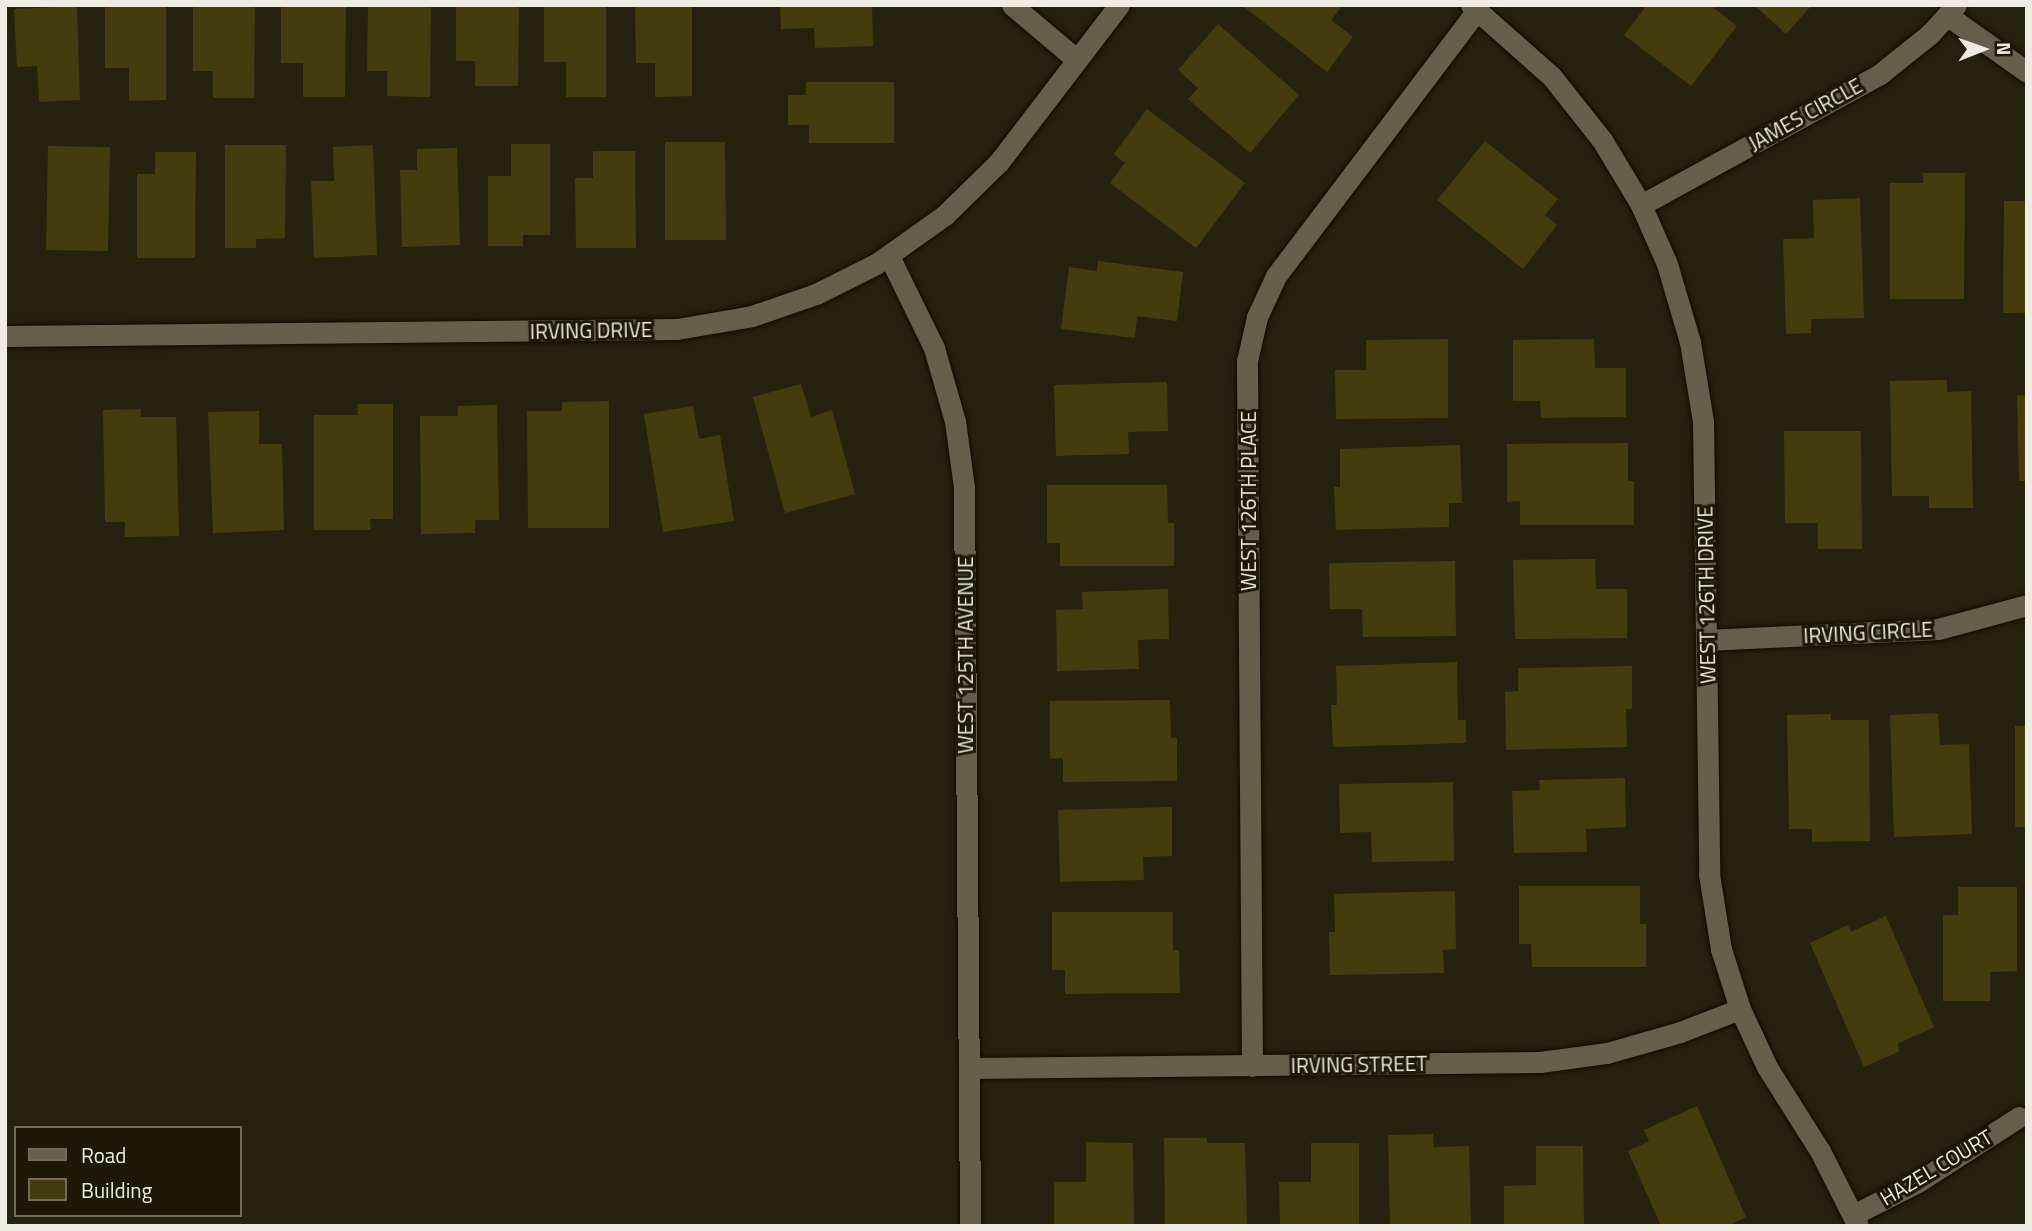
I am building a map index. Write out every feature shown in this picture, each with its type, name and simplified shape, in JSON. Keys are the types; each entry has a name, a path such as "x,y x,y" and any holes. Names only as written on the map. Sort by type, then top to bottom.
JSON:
{"street":[{"path":"1012,5 1077,60"},
{"name":"IRVING DRIVE","path":"5,336 677,329 752,316 816,294 889,257 945,215 999,162 1119,5"},
{"name":"WEST 126TH DRIVE","path":"1474,7 1552,77 1602,140 1641,205 1667,264 1690,342 1701,408 1709,874 1721,949 1740,1009 1767,1067 1820,1152 1855,1220"},
{"name":"WEST 126TH PLACE","path":"1252,1066 1247,361 1254,328 1276,276 1474,7"},
{"path":"1952,10 2027,72"},
{"name":"JAMES CIRCLE","path":"1641,205 1880,74 1952,10"},
{"name":"WEST 125TH AVENUE","path":"889,257 934,348 955,421 964,488 970,1226"},
{"name":"IRVING CIRCLE","path":"1706,640 1938,629 2027,605"},
{"name":"IRVING STREET","path":"969,1068 1540,1062 1607,1053 1680,1032 1740,1009"},
{"name":"HAZEL COURT","path":"1855,1220 2019,1117"}],"building":[{"path":"105,5 166,5 166,100 129,101 129,68 105,68"},
{"path":"193,5 255,5 254,98 213,98 213,71 193,71"},
{"path":"281,5 346,5 345,97 303,97 303,63 281,63"},
{"path":"368,5 431,5 430,97 387,96 387,71 367,71"},
{"path":"456,5 519,5 518,86 475,86 475,61 456,61"},
{"path":"544,5 606,5 606,97 566,97 566,62 544,62"},
{"path":"635,5 692,5 692,96 655,97 655,63 636,63"},
{"path":"780,5 872,5 873,46 815,48 814,28 781,29"},
{"path":"1242,5 1343,5 1331,20 1353,37 1327,72"},
{"path":"1647,5 1710,5 1737,26 1691,86 1624,35"},
{"path":"1754,5 1812,5 1786,34"},
{"path":"77,6 80,100 39,102 37,66 17,67 14,9"},
{"path":"1218,24 1299,95 1250,153 1188,99 1198,88 1178,70"},
{"path":"806,82 894,82 894,143 809,143 809,125 788,125 788,95 806,95"},
{"path":"1147,109 1245,183 1196,248 1110,183 1125,163 1114,154"},
{"path":"1485,141 1558,199 1545,215 1557,225 1523,269 1437,200"},
{"path":"665,142 725,142 726,240 665,240"},
{"path":"511,144 550,144 550,235 523,235 523,246 488,246 488,176 511,176"},
{"path":"225,145 286,145 285,238 256,239 256,248 225,248"},
{"path":"373,145 377,255 314,258 311,181 334,181 333,147"},
{"path":"48,146 110,147 108,251 46,250"},
{"path":"457,148 460,245 402,247 400,170 417,170 417,149"},
{"path":"593,151 635,151 636,248 576,248 575,178 593,178"},
{"path":"155,152 196,152 195,258 137,258 137,174 155,174"},
{"path":"1923,173 1965,173 1964,299 1890,299 1890,183 1923,183"},
{"path":"1860,198 1864,318 1811,319 1811,333 1786,334 1783,239 1814,238 1813,200"},
{"path":"2004,201 2027,201 2027,313 2003,313"},
{"path":"1098,261 1183,272 1177,321 1137,316 1135,338 1061,329 1069,267 1097,271"},
{"path":"1448,339 1448,418 1336,419 1335,370 1366,370 1366,340"},
{"path":"1594,339 1595,368 1626,368 1626,417 1541,418 1540,401 1513,401 1513,340"},
{"path":"1947,380 1947,392 1971,391 1973,508 1929,508 1929,496 1892,496 1890,381"},
{"path":"1167,382 1168,431 1128,432 1129,454 1056,456 1054,385"},
{"path":"801,384 811,417 832,410 855,494 785,513 753,397"},
{"path":"2017,395 2027,395 2027,481 2019,481"},
{"path":"609,401 609,528 528,528 527,411 562,411 562,402"},
{"path":"357,404 393,404 393,519 370,519 371,530 314,530 314,415 358,415"},
{"path":"497,405 499,520 475,520 475,533 421,534 420,416 458,416 458,406"},
{"path":"693,406 699,439 720,435 734,521 663,532 644,414"},
{"path":"141,409 141,417 176,417 179,536 125,537 125,522 105,522 103,410"},
{"path":"259,411 259,444 282,444 284,530 213,533 208,412"},
{"path":"1784,431 1861,431 1862,549 1818,549 1818,523 1785,523"},
{"path":"1628,443 1628,481 1634,481 1634,525 1520,525 1520,501 1507,502 1507,444"},
{"path":"1460,445 1462,503 1449,503 1449,527 1336,530 1334,487 1340,487 1340,449"},
{"path":"1047,485 1167,485 1168,523 1174,523 1174,566 1060,566 1060,543 1047,543"},
{"path":"1595,559 1596,589 1627,589 1627,638 1515,639 1513,560"},
{"path":"1455,561 1456,636 1363,637 1362,609 1330,609 1329,563"},
{"path":"1168,589 1169,639 1138,640 1139,669 1057,671 1056,610 1083,609 1082,592"},
{"path":"1457,662 1458,720 1466,720 1466,743 1333,747 1331,705 1337,705 1336,666"},
{"path":"1632,666 1632,709 1626,709 1627,747 1506,750 1505,692 1518,691 1518,668"},
{"path":"1170,700 1171,738 1177,738 1177,781 1063,782 1063,758 1050,759 1050,701"},
{"path":"1938,713 1940,745 1969,744 1972,834 1894,837 1890,715"},
{"path":"1831,714 1831,720 1869,720 1870,841 1812,842 1812,829 1789,829 1787,715"},
{"path":"2015,726 2027,726 2027,827 2015,827"},
{"path":"1625,778 1626,827 1586,829 1587,852 1514,853 1512,791 1540,790 1539,780"},
{"path":"1453,782 1454,861 1372,862 1371,832 1340,833 1339,784"},
{"path":"1172,807 1172,856 1143,857 1144,880 1060,882 1058,810"},
{"path":"1519,886 1640,886 1640,924 1646,924 1646,967 1532,967 1531,944 1519,944"},
{"path":"1958,887 2017,887 2017,971 1990,972 1990,1001 1943,1001 1943,915 1958,915"},
{"path":"1455,891 1456,949 1443,950 1444,973 1330,975 1329,932 1335,932 1334,894"},
{"path":"1052,912 1173,912 1173,950 1179,950 1180,993 1065,994 1065,970 1052,970"},
{"path":"1886,916 1934,1027 1897,1044 1900,1051 1864,1067 1810,943 1848,925 1851,932"},
{"path":"1697,1106 1746,1217 1727,1226 1661,1226 1628,1151 1649,1141 1644,1130"},
{"path":"1433,1134 1434,1147 1469,1146 1471,1226 1390,1226 1388,1135"},
{"path":"1164,1138 1207,1138 1207,1143 1245,1143 1247,1226 1165,1226"},
{"path":"1086,1142 1133,1143 1134,1226 1054,1226 1054,1182 1086,1182"},
{"path":"1311,1143 1359,1143 1359,1226 1280,1226 1279,1182 1311,1182"},
{"path":"1536,1146 1583,1146 1584,1226 1504,1226 1504,1186 1536,1185"}]}
